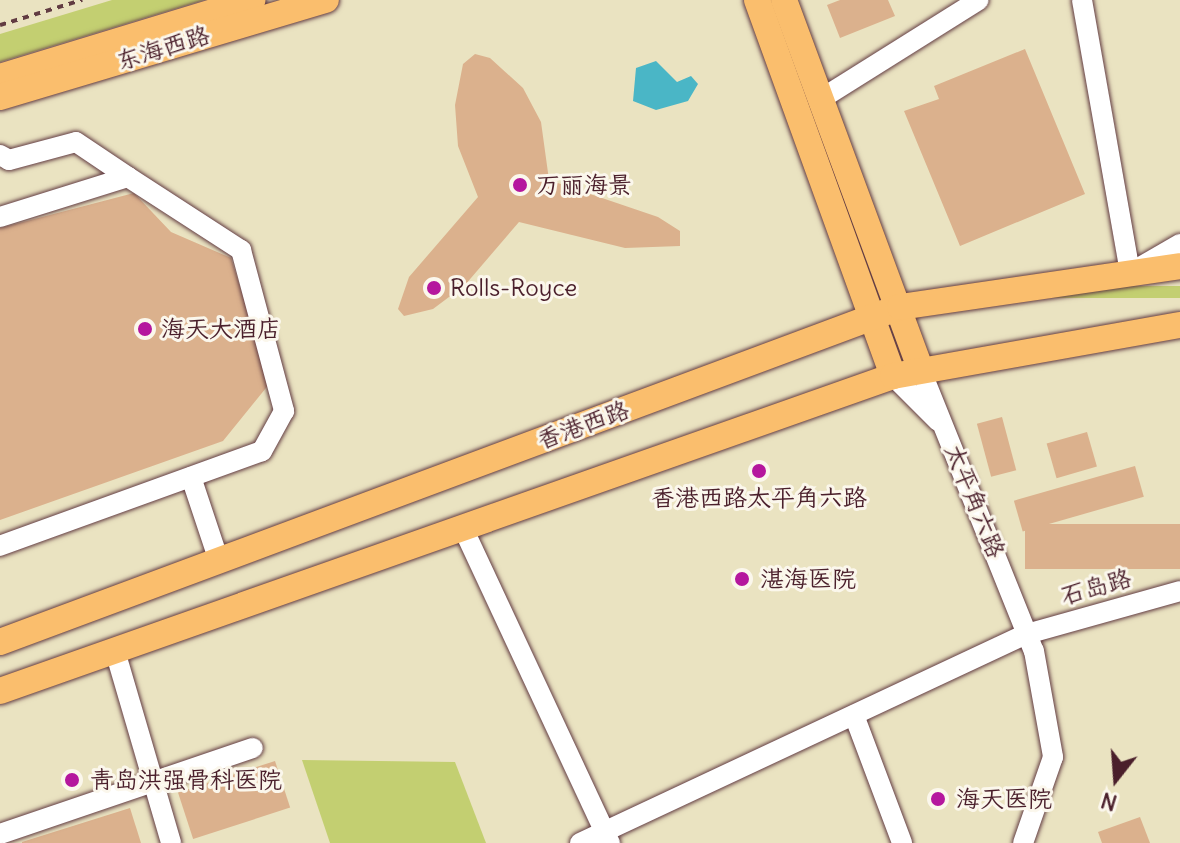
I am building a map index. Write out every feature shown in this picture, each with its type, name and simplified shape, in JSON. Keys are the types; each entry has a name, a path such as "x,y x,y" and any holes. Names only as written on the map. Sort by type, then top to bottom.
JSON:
{"main road":[{"name":"东海西路","path":"0,77 252,0"},
{"name":"东海西路","path":"0,97 326,0"},
{"name":"太平角六路","path":"757,0 888,312"},
{"name":"太平角六路","path":"784,0 821,99 888,312 893,376"},
{"name":"香港西路","path":"0,642 888,312 1180,266"},
{"path":"888,312 920,368"},
{"path":"0,691 893,376 920,368 1180,325"}],"street":[{"path":"821,99 979,0"},
{"path":"1082,0 1130,273 1180,244"},
{"path":"0,155 9,160 76,142 241,250 284,411 262,451 0,546"},
{"path":"0,174 88,151"},
{"path":"0,217 128,177"},
{"path":"920,368 946,429"},
{"name":"太平角六路","path":"893,376 946,429 1027,634 1053,757 1023,843"},
{"path":"191,477 219,561"},
{"path":"463,528 607,837"},
{"name":"石岛路","path":"580,843 607,837 1027,634 1180,591"},
{"path":"115,651 171,843"},
{"path":"854,715 902,843"},
{"path":"0,834 253,748"}],"path":[{"path":"0,25 82,0"}],"green space":[{"path":"112,0 204,0 0,62 0,34"},
{"path":"995,286 1180,286 1180,298 995,298"},
{"path":"302,760 455,762 486,843 330,843"}],"water":[{"path":"656,61 677,82 691,76 698,84 688,101 656,110 633,101 636,68"}],"building":[{"path":"840,0 888,0 895,16 840,38 827,5"},
{"path":"1025,49 1085,194 960,246 904,111 939,99 934,86"},
{"name":"万丽海景","path":"475,54 490,58 523,88 541,122 549,180 658,217 680,231 680,246 625,248 519,222 465,285 433,309 404,316 398,309 409,277 478,197 458,146 455,105 463,64"},
{"path":"134,193 171,232 231,258 270,383 223,441 0,520 0,228"},
{"path":"1002,417 1016,470 991,477 977,424"},
{"path":"1087,432 1097,467 1057,478 1047,444"},
{"path":"1135,466 1144,497 1023,531 1014,501"},
{"path":"1025,524 1180,524 1180,569 1025,569"},
{"path":"275,761 290,808 193,839 178,793"},
{"path":"130,808 141,843 22,843 22,842"},
{"path":"1140,817 1150,843 1102,843 1098,832"}],"place":[{"name":"万丽海景","path":"520,185"},
{"name":"Rolls-Royce","path":"434,288"},
{"name":"海天大酒店","path":"145,329"},
{"name":"香港西路太平角六路","path":"759,471"},
{"name":"湛海医院","path":"742,579"},
{"name":"青岛洪强骨科医院","path":"72,780"},
{"name":"海天医院","path":"938,799"}]}
